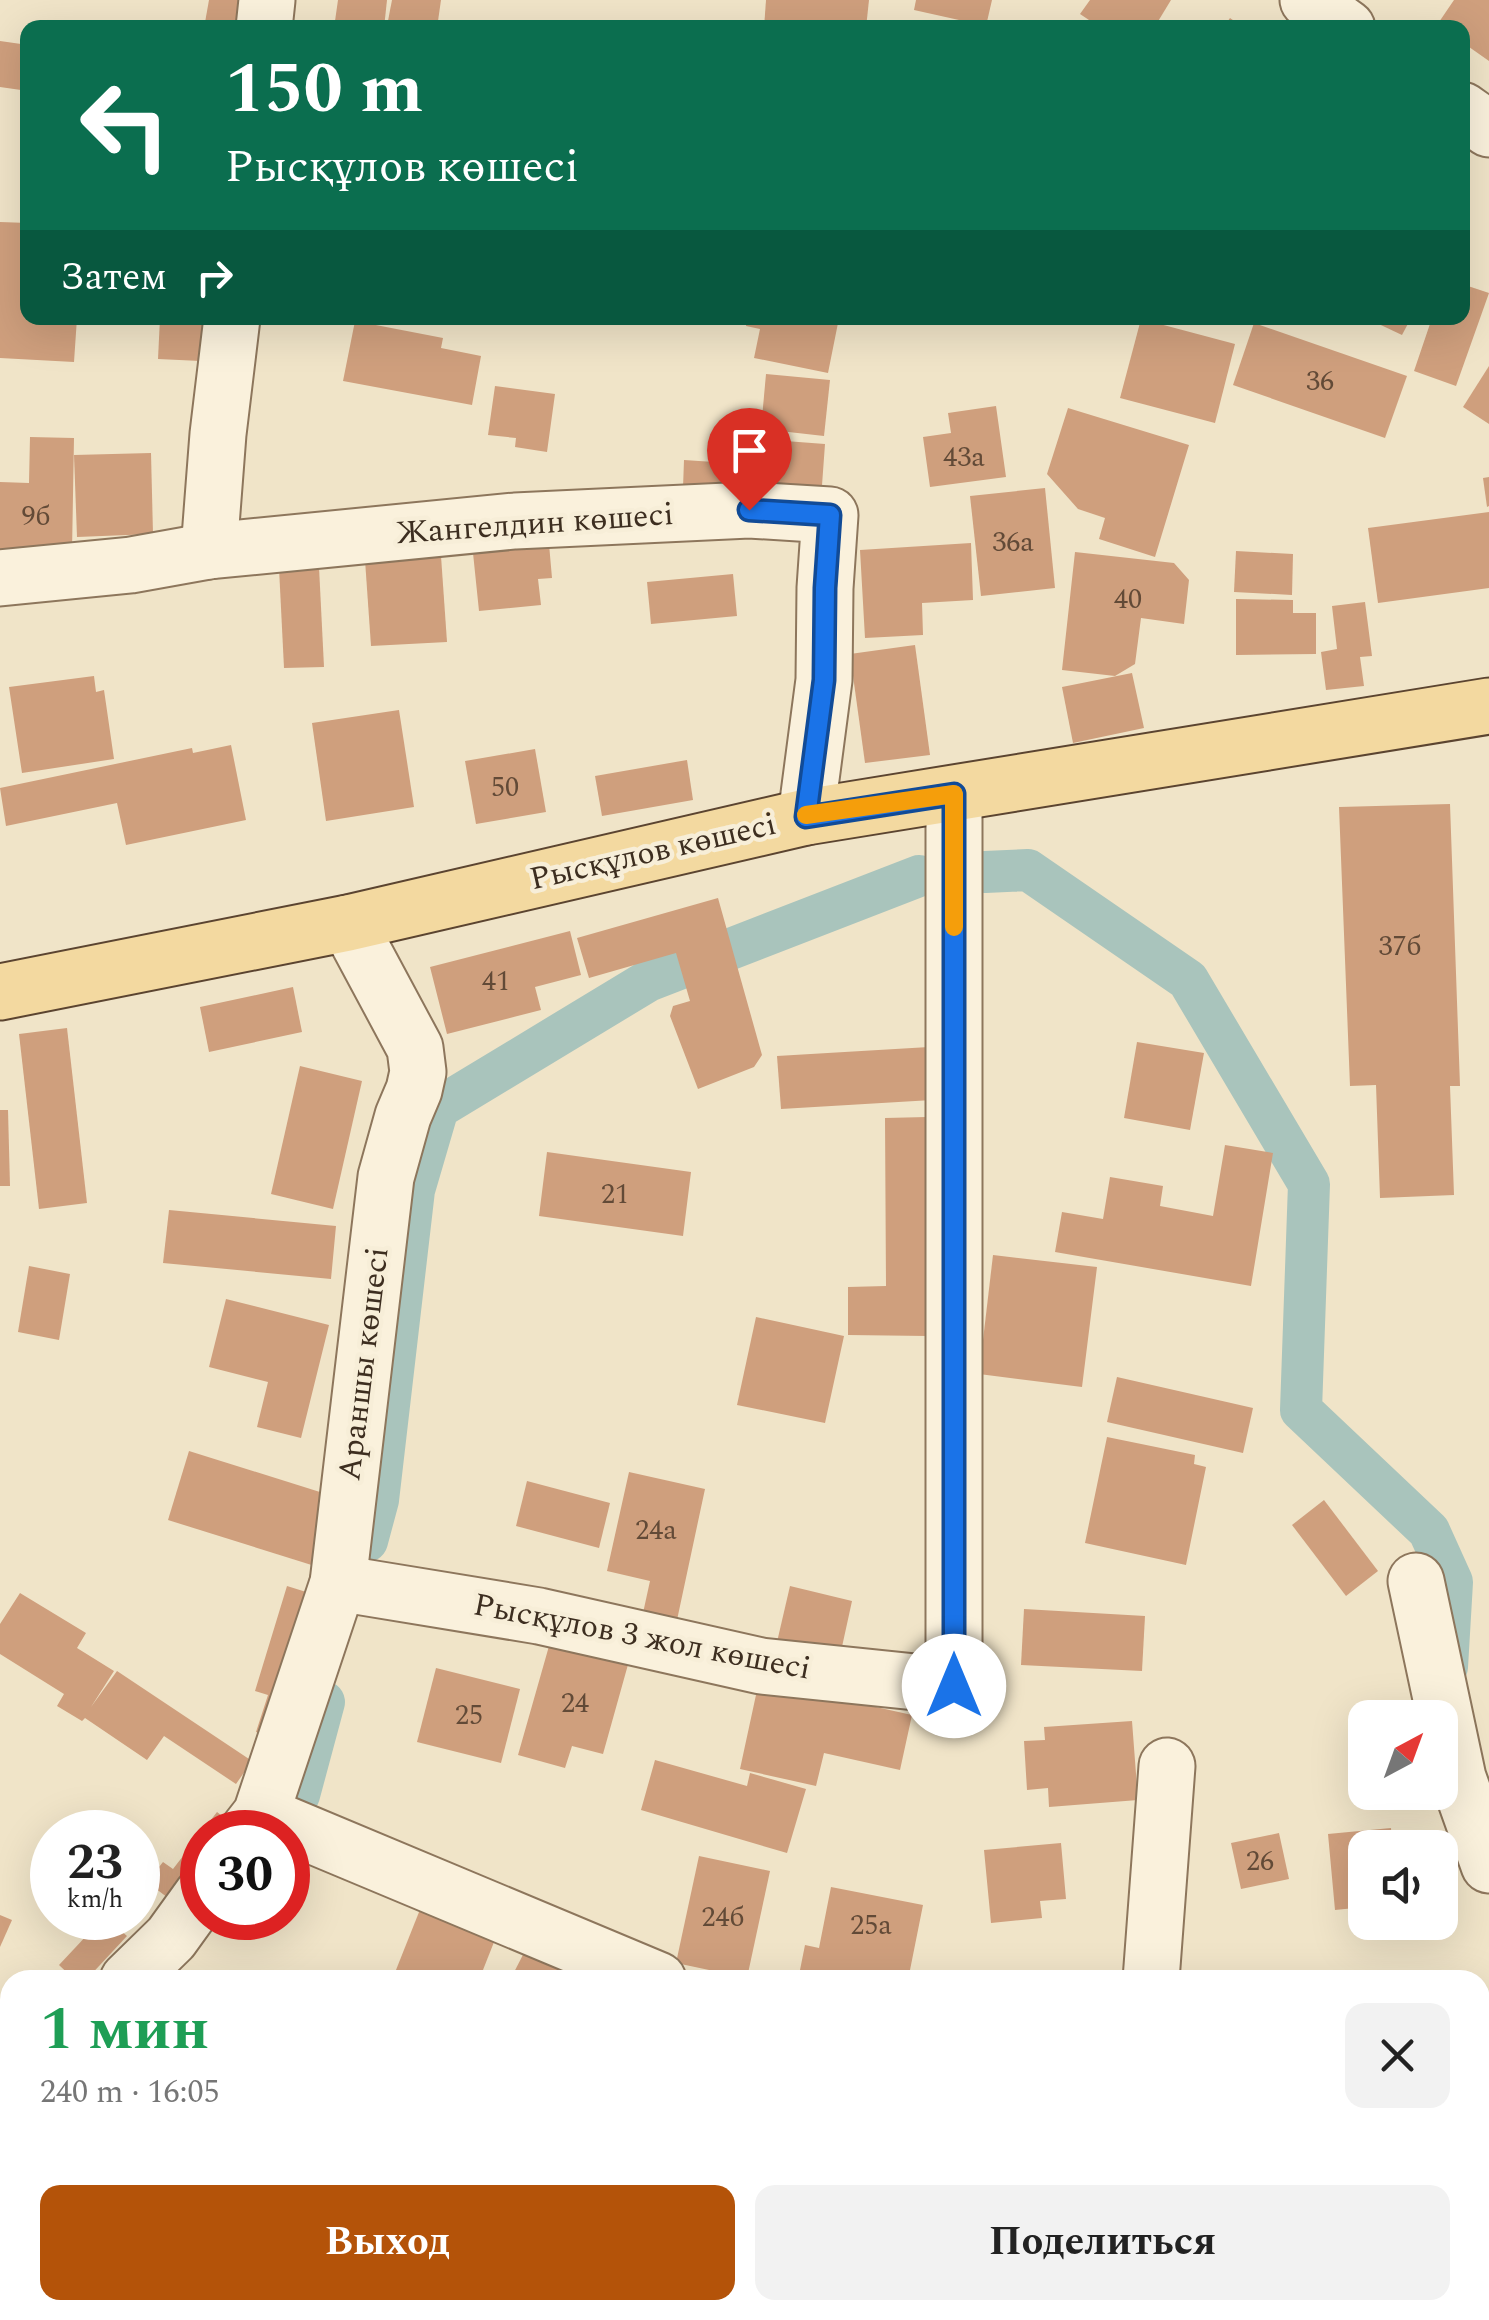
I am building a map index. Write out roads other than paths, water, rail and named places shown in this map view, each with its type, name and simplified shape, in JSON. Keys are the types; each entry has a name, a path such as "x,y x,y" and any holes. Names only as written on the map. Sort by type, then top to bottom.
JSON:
{"main road":[{"name":"Рысқұлов көшесі","path":"0,992 348,923 806,817 1489,706"}],"street":[{"path":"1308,0 1336,20"},
{"path":"209,550 231,325"},
{"name":"Жангелдин көшесі","path":"0,578 131,565 209,550 515,521 749,510 830,515 824,680 806,817"},
{"name":"Рысқұлов 3 жол көшесі","path":"338,1583 539,1616 761,1666 954,1686 954,794"},
{"name":"Араншы көшесі","path":"259,1810 338,1583 386,1177 418,1072 414,1048 348,923"},
{"path":"1416,1581 1458,1778 1489,1865"},
{"path":"1152,1970 1167,1766"},
{"name":"Араншы көшесі","path":"310,1845 632,1970"},
{"path":"138,1970 180,1925"}],"waterway":[{"path":"985,872 1028,870 1188,980 1309,1184 1301,1410 1429,1531 1452,1582 1447,1667"},
{"path":"367,1541 378,1500 414,1190 438,1108 648,981 919,876"},
{"path":"299,1795 324,1702"}]}
